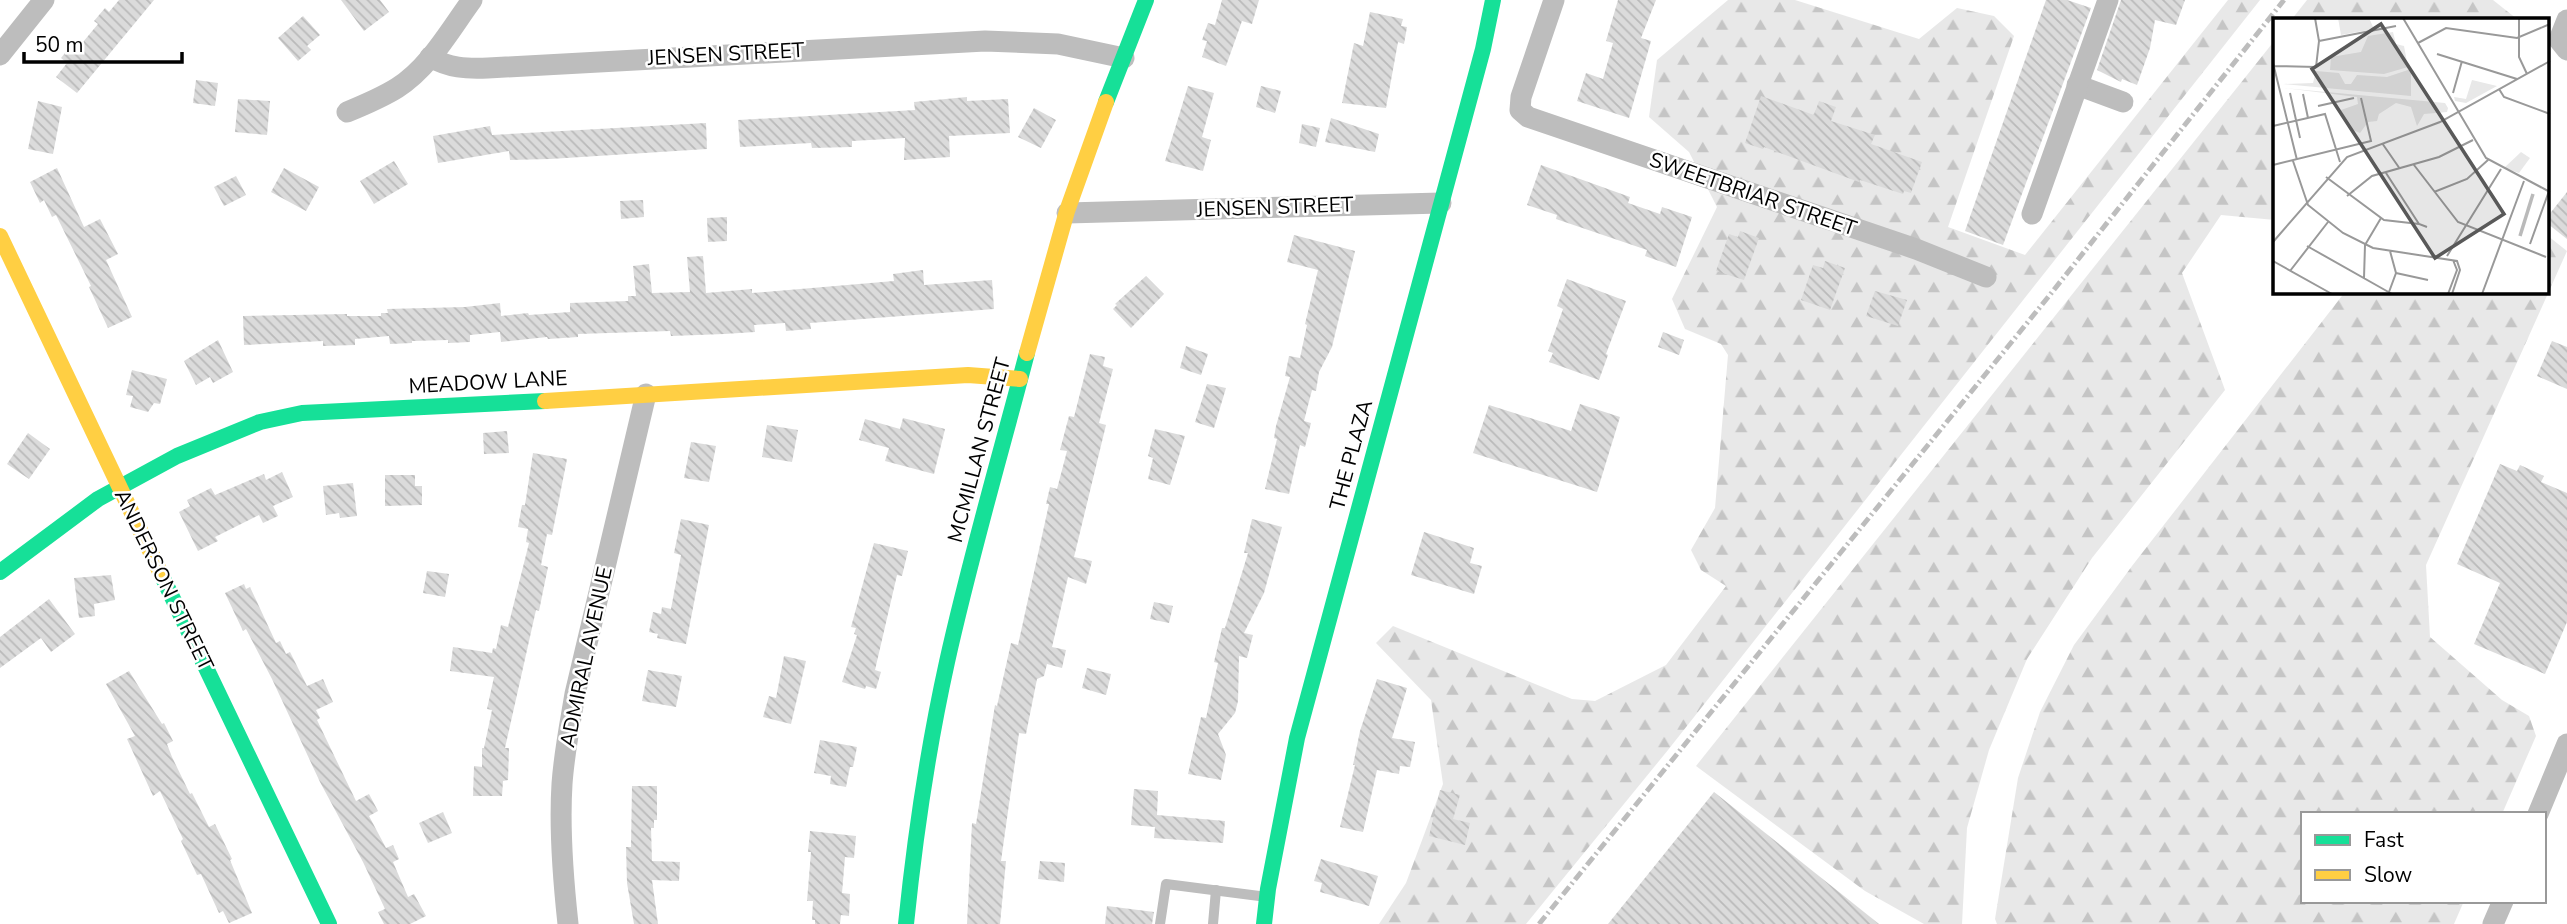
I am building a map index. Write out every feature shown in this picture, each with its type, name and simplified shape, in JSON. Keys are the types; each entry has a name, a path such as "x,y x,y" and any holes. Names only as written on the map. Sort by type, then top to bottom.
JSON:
{"street":[{"path":"0,55 44,0"},
{"path":"347,112 398,87 430,57 472,0"},
{"name":"MCMILLAN STREET","path":"906,924 922,786 935,709 959,606 1020,379 1088,148 1146,0"},
{"name":"THE PLAZA","path":"1264,924 1297,738 1493,0"},
{"name":"SWEETBRIAR STREET","path":"1554,0 1521,97 1520,110 1538,120 1916,249 1986,277"},
{"path":"2032,214 2108,0"},
{"path":"2563,45 2567,20"},
{"name":"JENSEN STREET","path":"430,57 443,65 464,69 985,41 1058,44 1124,58"},
{"path":"2077,85 2123,102"},
{"name":"JENSEN STREET","path":"1068,213 1441,202"},
{"name":"ANDERSON STREET","path":"0,236 329,924"},
{"name":"MEADOW LANE","path":"0,572 98,499 119,487 205,443 260,422 302,413 968,376 1020,379"},
{"name":"ADMIRAL AVENUE","path":"568,924 563,872 562,786 567,737 646,394"},
{"path":"2540,812 2567,744"},
{"path":"2493,924 2501,903"}],"lane":[{"path":"1160,924 1166,884 1267,897"},
{"path":"1213,924 1216,890"}],"green space":[{"path":"1728,0 1795,0 1919,39 1957,8 1994,16 2014,36 1948,227 2025,255 2228,0 2260,0 1668,750 1526,924 1379,924 1406,883 1443,784 1431,700 1376,643 1393,626 1572,699 1595,701 1666,665 1726,586 1701,570 1691,550 1715,508 1728,355 1721,344 1685,329 1672,299 1717,207 1689,152 1649,117 1657,60"},
{"path":"2307,0 2493,0 2516,18 2293,18"},
{"path":"2273,43 2273,220 2221,215 2182,273 2225,390 2092,558 2027,659 1989,750 1967,828 1962,924 1924,924 1865,891 1696,766"},
{"path":"2550,238 2567,251 2550,289"},
{"path":"2343,294 2548,294 2426,565 2430,637 2502,700 2529,716 2536,736 2503,812 2301,812 2301,903 2463,903 2454,924 1997,924 1995,919 2018,778 2040,712 2074,645"}],"building":[{"path":"119,0 154,0 77,93 56,77 67,63 61,58 72,44 78,48 98,24 94,21 105,8 109,12"},
{"path":"341,0 380,0 389,12 364,31"},
{"path":"1222,0 1259,0 1252,24 1242,21 1226,66 1202,57 1207,41 1202,40 1208,23 1215,25"},
{"path":"1618,0 1656,0 1641,38 1651,41 1629,118 1577,101 1586,73 1603,79 1613,43 1606,41"},
{"path":"2046,0 2067,0 2091,8 2003,245 1965,231"},
{"path":"2121,0 2185,0 2176,25 2155,20 2150,48 2137,85 2122,79 2121,82 2097,70"},
{"path":"1370,12 1403,19 1401,26 1407,27 1404,44 1398,42 1386,108 1342,103 1354,43 1363,46"},
{"path":"303,16 320,35 307,46 311,50 298,61 278,38"},
{"path":"196,80 218,83 215,106 193,103"},
{"path":"1188,86 1214,93 1202,137 1211,140 1203,171 1165,161"},
{"path":"1261,86 1281,91 1275,113 1256,107"},
{"path":"1761,96 1814,115 1819,101 1836,107 1831,121 1875,135 1871,144 1922,162 1911,193 1904,191 1903,194 1860,180 1859,182 1764,147 1763,149 1745,143"},
{"path":"967,97 967,101 1008,99 1010,133 949,136 950,157 904,160 905,138 852,141 852,147 812,148 811,143 740,147 738,120 915,110 914,102"},
{"path":"238,99 270,101 267,135 235,132"},
{"path":"38,101 62,107 53,154 28,149"},
{"path":"1034,108 1056,120 1041,148 1018,137"},
{"path":"1331,118 1379,134 1375,152 1325,142"},
{"path":"706,123 707,149 550,159 510,160 509,151 438,163 433,136 490,126 492,135"},
{"path":"1302,124 1320,128 1316,147 1299,143"},
{"path":"394,161 408,184 374,204 360,181"},
{"path":"1541,165 1630,197 1628,203 1660,214 1662,207 1692,217 1676,267 1645,256 1647,250 1556,219 1557,215 1527,205"},
{"path":"57,168 84,227 100,219 118,254 106,260 132,317 108,328 89,287 91,286 56,215 52,217 44,200 40,203 30,182"},
{"path":"284,168 319,187 306,211 271,192"},
{"path":"236,176 246,195 224,206 214,187"},
{"path":"2567,192 2567,239 2550,226 2550,213"},
{"path":"643,200 644,217 621,219 620,201"},
{"path":"727,217 727,241 708,242 707,218"},
{"path":"1740,231 1759,238 1744,280 1716,271 1729,234 1738,237"},
{"path":"1294,235 1355,251 1332,347 1319,372 1316,391 1312,390 1304,421 1311,423 1305,447 1300,445 1289,494 1265,489 1277,439 1274,438 1276,426 1290,377 1285,376 1289,356 1300,358 1318,270 1287,262"},
{"path":"703,256 706,293 752,289 752,293 894,281 893,274 923,270 924,285 992,280 994,309 810,323 811,329 786,331 785,323 754,325 755,332 724,334 671,336 670,331 578,334 578,337 501,342 500,332 470,335 470,342 448,343 448,340 390,344 389,336 355,339 355,345 323,346 323,341 244,345 243,316 381,316 381,313 388,313 387,309 465,307 500,303 501,316 529,315 570,312 570,303 628,301 628,296 636,296 633,266 649,264 652,293 690,292 687,257"},
{"path":"1825,261 1845,268 1830,310 1801,300 1813,265 1823,268"},
{"path":"1146,276 1164,294 1131,328 1113,309 1117,305 1115,304"},
{"path":"1567,279 1626,301 1599,380 1549,362 1553,353 1548,351 1563,309 1557,306"},
{"path":"1875,291 1907,300 1898,326 1866,316"},
{"path":"1663,332 1684,340 1679,355 1658,347"},
{"path":"218,340 233,372 213,383 210,377 196,385 184,361"},
{"path":"2552,341 2567,347 2567,389 2537,376"},
{"path":"1186,346 1208,354 1201,375 1180,368"},
{"path":"1090,354 1105,357 1103,366 1113,369 1099,423 1106,425 1074,557 1092,561 1086,584 1068,577 1052,647 1066,650 1062,668 1047,664 1044,676 1037,679 1026,734 1019,733 1001,861 1006,861 1000,924 967,924 972,823 976,824 995,705 997,706 1011,643 1018,645 1049,504 1046,504 1050,487 1057,489 1067,451 1060,450 1069,416 1074,417"},
{"path":"132,370 167,379 160,404 154,403 148,412 130,407 133,396 126,395"},
{"path":"1207,384 1226,388 1214,428 1195,422"},
{"path":"1580,404 1620,417 1597,492 1473,453 1489,405 1571,431"},
{"path":"903,418 945,429 934,474 885,461 889,448 859,440 865,419 900,429"},
{"path":"767,425 798,430 792,462 762,457"},
{"path":"1155,429 1185,436 1170,485 1148,479 1153,458 1148,456"},
{"path":"507,431 509,453 484,454 483,433"},
{"path":"28,433 50,449 29,479 7,464"},
{"path":"691,442 716,446 709,482 684,478"},
{"path":"533,453 567,459 552,535 547,534 541,565 548,567 539,611 536,610 505,748 509,748 508,780 503,781 502,796 473,796 474,766 482,767 482,748 492,710 487,709 494,677 450,671 453,647 492,653 493,648 496,649 501,625 508,627 529,543 526,542 528,529 518,527 522,505 525,505"},
{"path":"2500,464 2517,471 2520,465 2544,476 2541,482 2567,493 2567,622 2545,674 2474,644 2500,583 2457,564"},
{"path":"282,472 293,497 273,506 278,516 263,523 259,515 215,537 218,541 198,551 179,512 190,506 187,500 211,488 215,495 264,474 266,480"},
{"path":"385,475 415,475 415,486 422,486 422,505 385,506"},
{"path":"353,483 357,516 340,518 339,513 326,515 323,486"},
{"path":"681,519 709,525 686,644 657,638 658,634 649,632 653,612 661,614 662,607 671,609 681,555 674,553"},
{"path":"1252,519 1282,527 1264,593 1244,633 1253,635 1247,658 1239,656 1238,701 1235,713 1218,734 1226,755 1221,780 1188,774 1201,717 1206,718 1218,663 1214,662 1222,628 1225,628 1248,553 1244,553"},
{"path":"1424,532 1474,548 1470,563 1482,566 1474,594 1411,575"},
{"path":"874,543 908,551 902,576 897,575 875,670 881,672 876,689 866,686 865,689 842,682 857,635 854,634 856,628 851,627"},
{"path":"427,571 449,574 445,597 423,593"},
{"path":"111,575 115,600 94,604 95,616 79,618 74,578"},
{"path":"244,584 246,589 250,587 276,643 280,641 286,654 290,652 307,686 323,679 333,702 316,710 320,718 317,720 356,801 369,794 378,811 369,816 386,848 393,845 399,859 393,862 408,897 414,894 426,916 410,924 384,924 378,912 385,909 363,862 320,782 272,679 246,629 243,631 225,593"},
{"path":"49,599 75,634 51,652 41,638 0,668 0,637"},
{"path":"1154,602 1173,606 1169,623 1150,619"},
{"path":"784,656 806,661 791,724 763,717 769,696 776,698"},
{"path":"1087,668 1111,674 1106,695 1082,688"},
{"path":"648,670 682,676 676,707 642,701"},
{"path":"129,671 162,724 164,723 173,741 167,744 172,757 209,827 215,824 232,859 230,860 252,913 229,923 223,911 219,913 201,874 197,875 160,791 153,796 127,739 135,736 106,684"},
{"path":"1377,679 1407,688 1392,738 1415,742 1410,767 1400,766 1399,774 1377,770 1363,832 1340,827 1360,731"},
{"path":"820,740 857,747 846,787 830,784 831,776 814,773"},
{"path":"632,786 657,786 657,820 654,820 654,828 651,828 652,861 680,862 679,881 652,880 658,924 634,924 627,883 626,847 631,847"},
{"path":"1134,789 1158,791 1157,815 1225,821 1223,843 1154,838 1155,827 1131,825"},
{"path":"1440,790 1460,795 1453,819 1470,823 1465,845 1429,836"},
{"path":"1714,792 1879,924 1608,924"},
{"path":"443,812 452,833 428,843 419,823"},
{"path":"810,831 856,836 854,858 845,857 842,893 850,894 849,916 841,915 840,924 815,924 815,920 812,920 813,901 807,901"},
{"path":"1321,859 1378,876 1369,906 1320,892 1322,883 1314,881"},
{"path":"1040,861 1065,863 1064,882 1038,879"},
{"path":"1107,906 1154,912 1152,924 1105,924"}],"railway":[{"path":"1539,924 2049,296 2284,0"}],"traffic: fast":[{"path":"1106,102 1146,0"},
{"path":"1264,924 1268,889 1297,738 1483,49 1493,0"},
{"path":"906,924 923,792 947,662 1027,353"},
{"path":"0,572 98,499 177,456 260,422 302,413 545,401"},
{"path":"161,574 329,924"}],"traffic: slow":[{"path":"1027,353 1067,211 1106,102"},
{"path":"0,236 161,574"},
{"path":"545,401 968,375 1020,379"}]}
